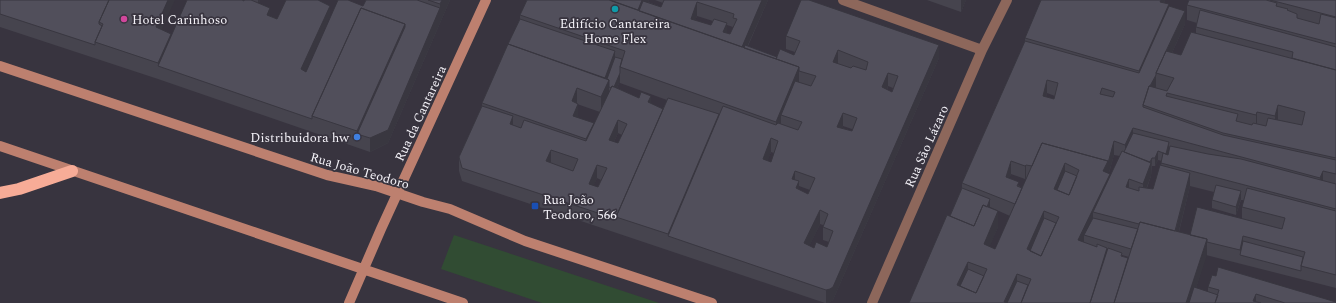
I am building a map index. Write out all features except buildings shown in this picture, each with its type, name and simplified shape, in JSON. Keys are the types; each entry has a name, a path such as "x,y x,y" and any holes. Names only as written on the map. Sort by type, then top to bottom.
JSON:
{"highway":[{"path":"0,193 19,189 72,171"}],"main road":[{"name":"Rua da Cantareira","path":"349,303 381,229 486,0"},
{"name":"Rua João Teodoro","path":"0,66 327,176 376,186 397,194 450,209 525,241 712,303"},
{"path":"0,146 463,303"}],"street":[{"path":"843,0 982,50"},
{"name":"Rua São Lázaro","path":"872,303 982,50 1006,0"}],"green space":[{"path":"454,235 659,303 542,303 441,269"}],"place":[{"name":"Edifício Cantareira Home Flex","path":"615,9"},
{"name":"Hotel Carinhoso","path":"124,19"},
{"name":"Distribuidora hw","path":"357,137"},
{"name":"Rua João Teodoro, 566","path":"535,206"}]}
